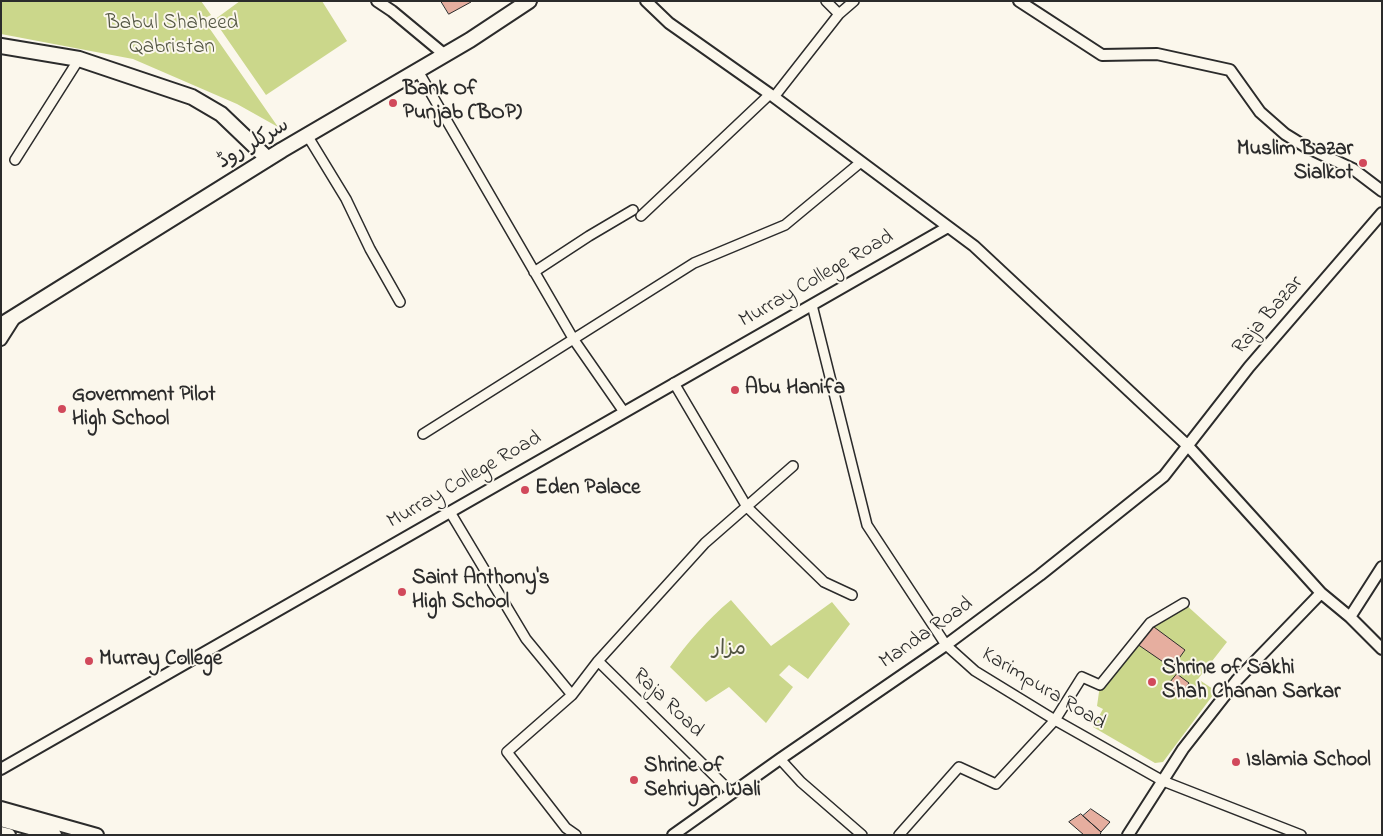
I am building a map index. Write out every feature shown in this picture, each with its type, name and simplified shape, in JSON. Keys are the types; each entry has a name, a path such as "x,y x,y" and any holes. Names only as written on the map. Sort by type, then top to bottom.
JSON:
{"main road":[{"name":"سرکلر روڈ","path":"1,325 268,159 445,55 529,1"},
{"path":"1,46 79,59 192,97 221,114 268,159"},
{"path":"1,808 97,835"},
{"path":"1,820 55,835"},
{"path":"1,833 9,835"}],"street":[{"path":"377,1 445,55"},
{"path":"646,1 669,23 772,96 974,246 1188,446 1321,593 1350,617 1382,649"},
{"path":"826,1 839,14"},
{"path":"534,272 589,236 637,213 772,96 839,14 854,1"},
{"path":"1019,1 1102,55 1157,54 1230,70 1260,112 1285,134 1306,147 1353,169 1382,191"},
{"path":"14,160 79,59"},
{"path":"418,71 574,340 624,412"},
{"path":"307,136 346,199 370,249 400,302"},
{"path":"423,434 694,263 785,225 861,162"},
{"name":"Raja Bazar","path":"1188,446 1249,367 1382,214"},
{"name":"Murray College Road","path":"1,769 948,227"},
{"name":"Karimpura Road","path":"812,305 867,525 946,645 975,671 1055,720 1163,781 1301,835"},
{"path":"1,316 18,313"},
{"path":"1,340 18,313"},
{"path":"674,383 746,507 824,582 852,594"},
{"name":"Manda Road","path":"673,835 732,792 946,645 1040,574 1164,476 1188,446"},
{"path":"576,835 566,828 507,752 572,695 598,661 705,542 793,466"},
{"path":"450,512 526,639 572,695"},
{"path":"1350,617 1382,567"},
{"path":"1128,835 1183,749 1237,680 1321,593"},
{"path":"899,835 959,767 996,784 1055,720 1082,677 1100,685 1150,623 1184,603"},
{"name":"Raja Road","path":"598,661 732,792"},
{"path":"780,759 801,782 862,835"}],"green space":[{"name":"Babul Shaheed Qabristan","path":"1,1 201,1 211,15 203,19 278,127 237,104 133,59 1,34"},
{"path":"240,1 322,1 347,41 266,95 214,20"},
{"name":"مزار","path":"731,600 771,646 832,602 850,624 808,679 789,665 779,675 793,687 766,723 729,687 706,702 670,667 698,632"},
{"name":"Shrine of Sakhi Shah Chanan Sarkar","path":"1184,603 1227,642 1198,679 1216,691 1163,762 1155,763 1093,727 1103,709 1097,706 1100,685 1150,623"}],"building":[{"path":"441,1 470,1 471,2 449,14"},
{"path":"1154,627 1185,650 1172,668 1137,644"},
{"path":"1177,674 1189,683 1181,694 1168,685"},
{"path":"1091,809 1110,822 1101,832 1083,816"},
{"path":"1081,814 1101,832 1100,835 1084,835 1069,822"}],"place":[{"name":"Bank Of Punjab (BOP)","path":"393,103"},
{"name":"Muslim Bazar Sialkot","path":"1363,163"},
{"name":"Abu Hanifa","path":"735,390"},
{"name":"Government Pilot High School","path":"62,409"},
{"name":"Eden Palace","path":"525,490"},
{"name":"Saint Anthony's High School","path":"402,592"},
{"name":"Murray College","path":"89,661"},
{"name":"Shrine of Sakhi Shah Chanan Sarkar","path":"1152,682"},
{"name":"Islamia School","path":"1236,762"},
{"name":"Shrine of Sehriyan Wali","path":"634,780"}]}
